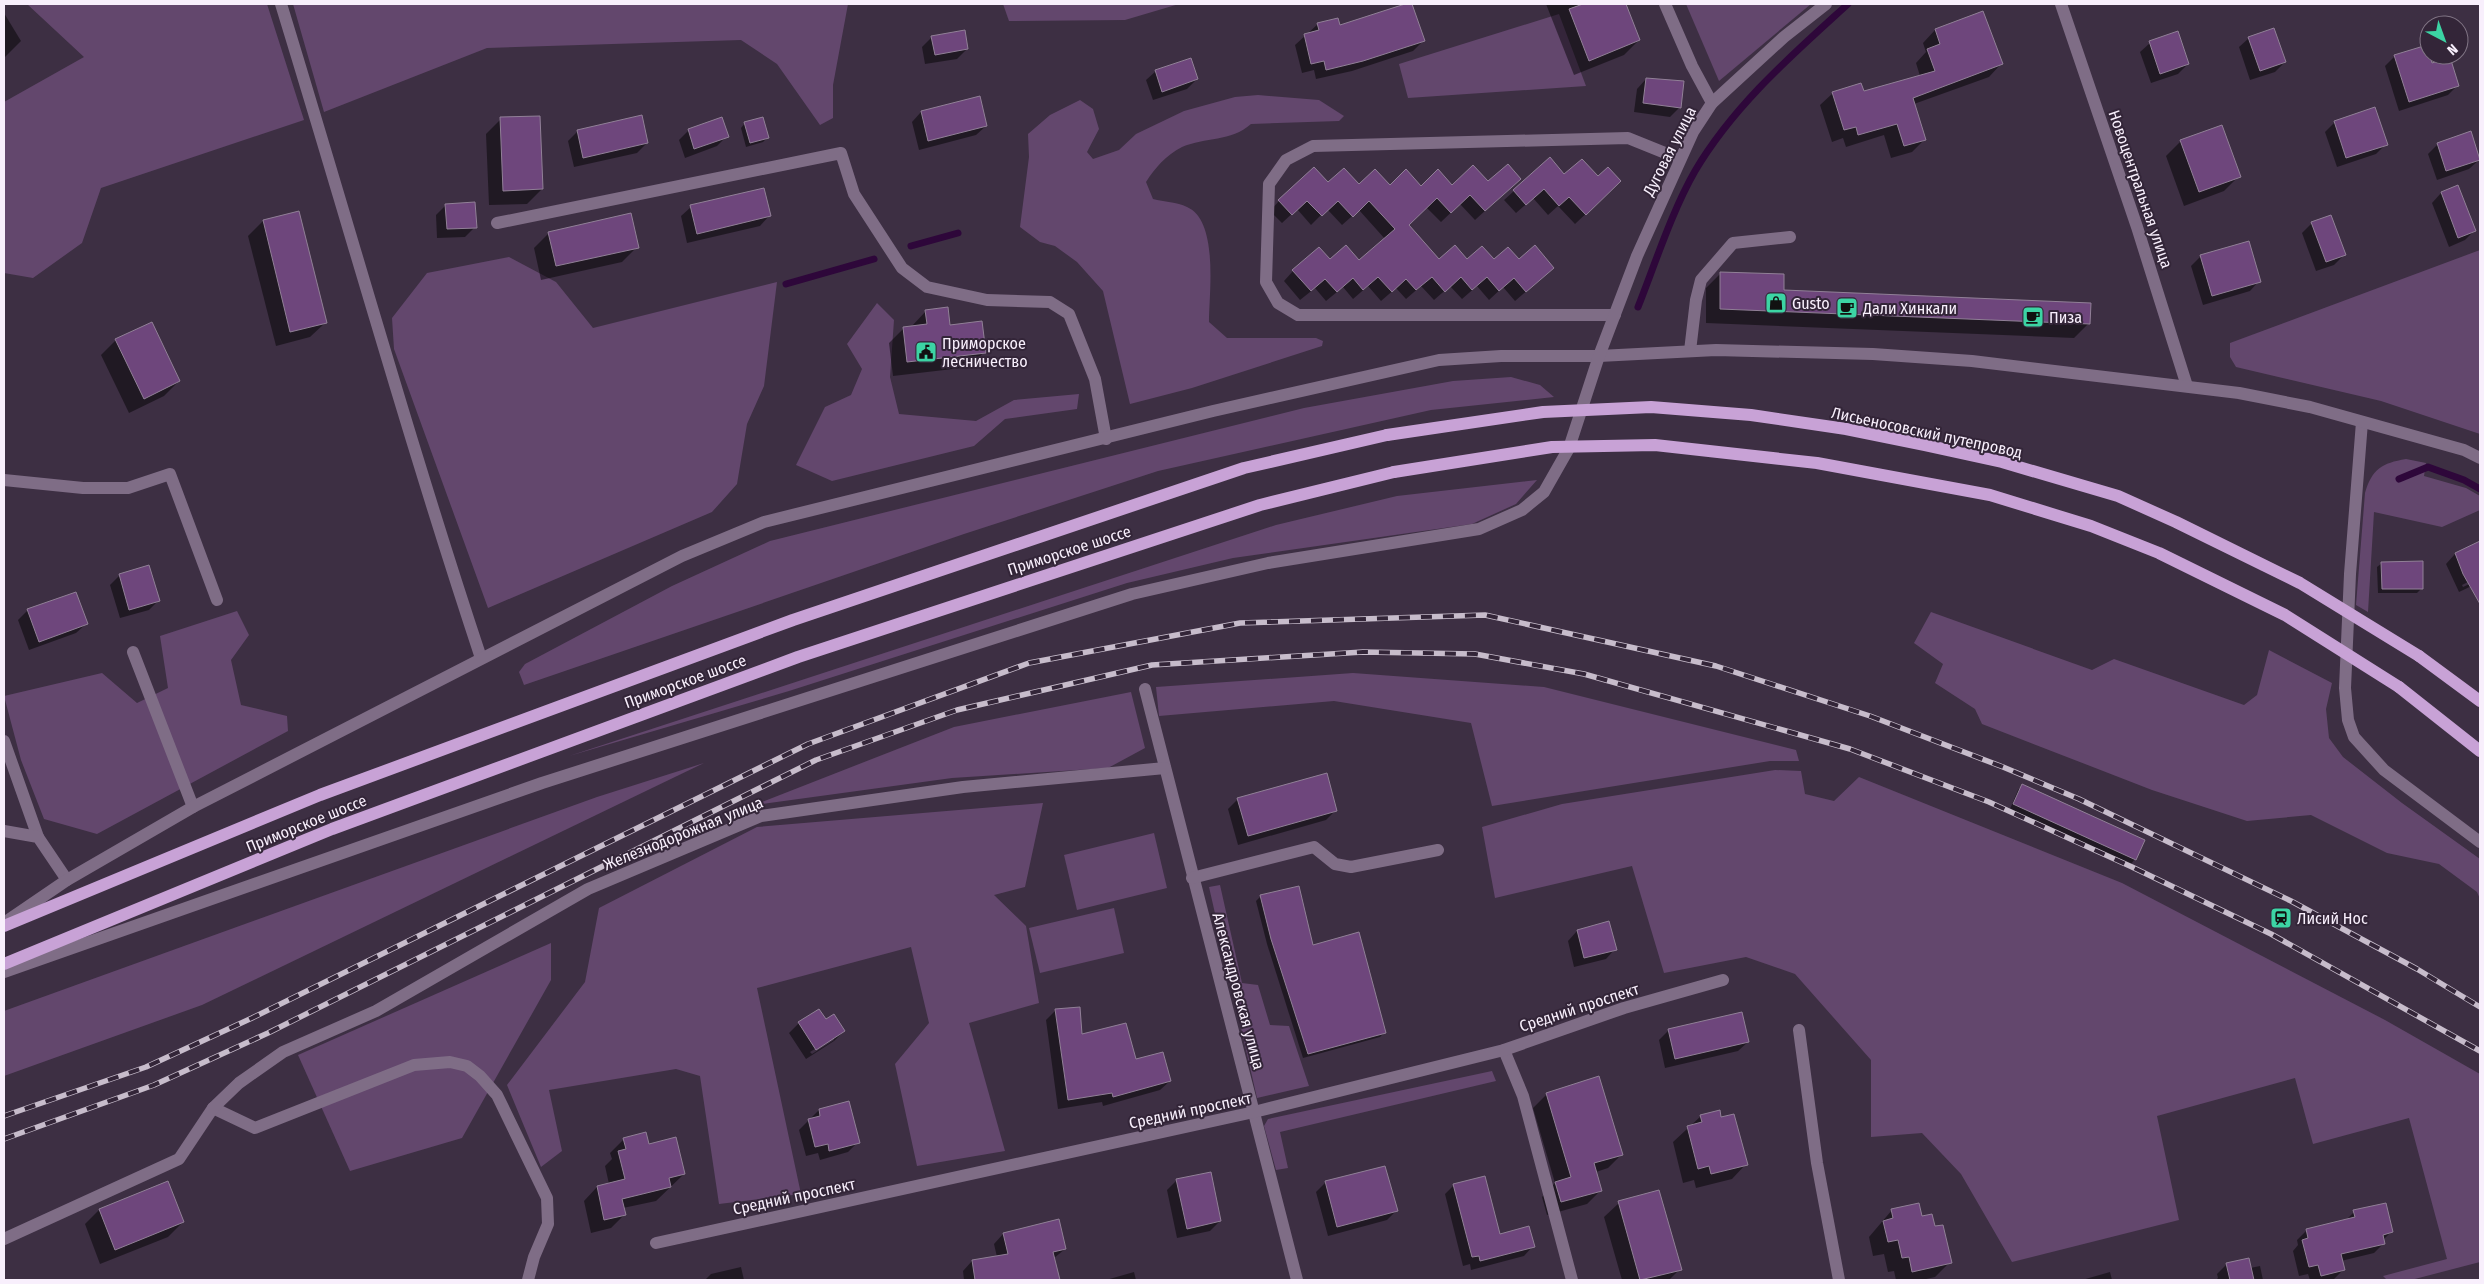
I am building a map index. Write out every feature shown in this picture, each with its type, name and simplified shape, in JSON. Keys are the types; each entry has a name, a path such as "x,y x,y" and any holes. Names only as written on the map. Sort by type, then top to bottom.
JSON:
{"main road":[{"name":"Лисьеносовский путепровод","path":"1387,435 1542,412 1651,407 1752,415 1846,429 2002,462 2118,496 2176,522 2300,583 2419,656 2480,701"},
{"name":"Приморское шоссе","path":"4,925 320,795 793,620 1244,468 1387,435"},
{"name":"Приморское шоссе","path":"4,964 332,829 798,656 1260,505 1394,472 1552,447 1655,445 1817,463 1990,495 2091,526 2159,553 2285,615 2399,687 2480,751"}],"street":[{"path":"281,4 355,245 398,397 481,658"},
{"path":"1665,4 1692,66 1712,103"},
{"name":"Дуговая улица","path":"4,972 542,783 1132,594 1268,563 1422,540 1479,529 1522,510 1544,492 1568,448 1599,356 1637,256 1693,132 1712,103 1784,37 1826,4"},
{"name":"Новоцентральная улица","path":"2061,4 2145,252 2187,386"},
{"path":"1615,315 1298,315 1278,303 1266,282 1269,184 1286,160 1313,146 1628,138 1680,159"},
{"path":"496,223 841,153 854,194 902,268 927,287 987,300 1050,302 1069,314 1095,379 1106,439"},
{"path":"1690,351 1696,300 1701,280 1733,243 1790,237"},
{"path":"4,925 67,880 193,807 682,556 764,522 1106,439 1213,411 1439,360 1501,356 1599,356 1690,351 1872,354 1942,359 2239,393 2362,422 2464,450 2480,458"},
{"path":"2362,422 2350,574 2345,688 2348,720 2354,737 2384,770 2480,842"},
{"path":"4,480 83,488 128,488 170,474 218,600"},
{"path":"133,652 193,807"},
{"name":"Александровская улица","path":"1145,689 1192,878 1297,1280"},
{"path":"4,741 38,837 67,880"},
{"name":"Железнодорожная улица","path":"4,1240 179,1159 213,1108 239,1083 283,1052 376,1011 588,889 761,816 963,787 1165,768"},
{"path":"4,831 38,837"},
{"path":"1192,878 1314,847 1335,864 1351,867 1438,850"},
{"name":"Средний проспект","path":"656,1243 1254,1112 1504,1050 1624,1008 1723,980"},
{"path":"1799,1030 1817,1162 1840,1280"},
{"path":"1504,1050 1523,1096 1572,1280"},
{"path":"213,1108 255,1128 414,1065 450,1062 467,1066 480,1076 497,1095 547,1198 548,1224 534,1257 528,1280"}],"shaded area":[{"path":"27,4 267,4 304,120 101,188 82,243 33,278 4,273 4,102 84,57"},
{"path":"293,4 848,4 833,85 833,118 820,125 777,64 741,40 487,48 324,112"},
{"path":"1003,4 1179,4 1125,20 1009,21"},
{"path":"1686,4 1811,4 1719,81"},
{"path":"1559,14 1586,86 1408,98 1399,64"},
{"path":"1258,95 1319,100 1344,116 1339,121 1251,124 1243,130 1226,137 1182,147 1166,158 1146,182 1153,199 1187,207 1197,215 1204,227 1210,259 1209,322 1227,338 1316,338 1323,341 1322,346 1192,388 1130,404 1103,291 1077,262 1055,246 1040,242 1020,227 1029,157 1028,134 1050,115 1080,100 1093,109 1099,129 1087,152 1093,159 1119,150 1136,134 1184,111 1235,97"},
{"path":"2480,250 2480,434 2381,401 2236,367 2230,357 2230,343"},
{"path":"509,257 556,282 593,328 777,282 764,386 747,424 737,484 712,512 488,608 394,349 392,318 427,273"},
{"path":"877,303 894,320 890,377 899,414 976,421 1014,400 1079,394 1077,409 1005,419 974,446 832,481 796,465 825,407 851,395 862,369 847,344"},
{"path":"1511,377 1540,385 1554,397 1431,410 1158,471 964,534 524,685 519,672 525,664 672,586 770,541 1304,408 1453,381"},
{"path":"2406,459 2426,463 2424,476 2466,488 2480,496 2480,510 2442,527 2374,512 2368,612 2356,605 2365,493 2371,478 2379,468"},
{"path":"1537,480 1516,504 1472,524 1233,558 1127,583 789,691 569,756 1276,525 1397,496"},
{"path":"237,611 249,635 231,660 241,705 287,716 288,731 97,834 44,819 21,760 4,696 102,673 137,703 168,688 160,636"},
{"path":"1931,612 2092,670 2114,659 2244,705 2257,695 2269,650 2332,683 2326,709 2329,738 2343,757 2402,803 2480,859 2480,899 2477,892 2439,864 2387,853 2311,815 2247,821 2152,790 1982,724 1975,709 1935,683 1943,664 1914,643"},
{"path":"1353,673 1544,687 1796,750 1799,761 1770,761 1492,806 1471,723 1334,701 1159,716 1156,687"},
{"path":"1131,692 1145,748 1108,768 952,778 754,805 954,727"},
{"path":"704,763 202,1005 4,1076 4,1011 597,797"},
{"path":"1775,770 1801,771 1805,794 1834,801 1859,777 2122,883 2385,1020 2480,1074 2480,1262 2411,1280 2387,1280 2383,1276 2447,1259 2409,1118 2313,1144 2295,1078 2157,1116 2179,1220 2012,1262 1961,1174 1922,1133 1871,1137 1871,1060 1795,974 1746,957 1664,973 1632,866 1495,898 1482,827 1562,804"},
{"path":"1043,803 1025,887 994,895 1026,926 1039,1003 969,1023 1005,1151 917,1166 895,1064 929,1023 911,947 757,988 801,1194 719,1204 700,1076 676,1069 549,1090 562,1151 541,1167 507,1085 585,982 599,908 757,827"},
{"path":"1154,833 1167,888 1077,910 1064,855"},
{"path":"1220,885 1242,983 1258,985 1270,1025 1289,1026 1309,1086 1257,1098 1209,887"},
{"path":"1114,908 1124,953 1040,973 1029,928"},
{"path":"551,943 551,980 462,1138 350,1171 298,1055"},
{"path":"1492,1071 1496,1081 1280,1132 1288,1168 1276,1170 1264,1126 1268,1119"}],"building":[{"path":"1405,4 1412,4 1425,41 1363,61 1326,70 1324,61 1311,64 1304,34 1319,30 1317,23 1338,18 1340,25"},
{"path":"1583,4 1626,4 1640,40 1589,61 1569,9"},
{"path":"1983,11 2003,64 1913,98 1926,140 1904,146 1897,124 1858,135 1856,127 1844,130 1832,92 1861,83 1864,91 1935,71 1927,49 1940,44 1935,29"},
{"path":"2274,28 2286,62 2260,71 2248,37"},
{"path":"965,30 968,49 935,55 931,36"},
{"path":"2178,31 2189,64 2160,74 2149,41"},
{"path":"2419,47 2419,65 2452,65 2459,86 2409,102 2394,55"},
{"path":"1191,58 1198,79 1162,92 1155,70"},
{"path":"1646,78 1684,81 1681,108 1643,103"},
{"path":"980,96 987,126 928,141 921,111"},
{"path":"2375,107 2388,145 2346,158 2334,121"},
{"path":"642,115 648,143 583,158 577,130"},
{"path":"540,116 543,189 503,191 500,117"},
{"path":"722,117 729,137 694,149 688,129"},
{"path":"763,117 769,138 750,143 744,122"},
{"path":"2222,125 2241,177 2199,192 2180,140"},
{"path":"2471,131 2480,160 2446,171 2437,143"},
{"path":"1550,157 1564,174 1582,159 1598,176 1608,167 1621,181 1586,215 1569,197 1559,206 1544,189 1526,205 1513,190"},
{"path":"1508,164 1521,179 1485,211 1470,195 1451,213 1437,198 1409,225 1439,259 1455,245 1467,259 1482,246 1494,259 1508,247 1519,259 1535,245 1554,268 1526,292 1514,278 1499,291 1487,277 1472,290 1461,277 1445,292 1432,277 1416,290 1406,279 1392,292 1378,277 1363,290 1353,278 1337,292 1325,279 1311,291 1292,270 1319,247 1330,259 1346,245 1359,260 1395,229 1369,201 1353,217 1338,201 1322,216 1307,201 1292,215 1278,200 1314,167 1328,182 1344,168 1359,184 1375,169 1390,185 1406,169 1421,186 1438,169 1452,185 1473,165 1488,181"},
{"path":"2458,185 2476,231 2458,238 2441,192"},
{"path":"764,188 771,216 697,234 690,205"},
{"path":"475,202 477,228 447,229 445,204"},
{"path":"299,211 327,323 290,332 263,220"},
{"path":"631,213 639,248 556,266 548,232"},
{"path":"2331,215 2346,255 2326,262 2311,222"},
{"path":"2249,241 2261,282 2212,296 2200,255"},
{"path":"1720,272 1784,274 1784,290 2091,303 2090,324 1720,309"},
{"path":"948,307 950,325 982,321 986,353 907,362 903,327 927,324 925,310"},
{"path":"152,322 180,381 144,399 115,339"},
{"path":"2480,541 2480,604 2463,574 2455,553"},
{"path":"2423,561 2423,589 2382,589 2381,562"},
{"path":"149,565 160,601 129,610 119,574"},
{"path":"76,592 88,624 39,642 27,609"},
{"path":"1327,773 1337,811 1248,836 1237,798"},
{"path":"2022,784 2145,840 2136,860 2013,804"},
{"path":"1299,886 1313,945 1359,932 1386,1033 1308,1054 1271,939 1260,895"},
{"path":"1609,921 1617,950 1584,958 1577,930"},
{"path":"1080,1007 1082,1034 1126,1023 1136,1059 1163,1052 1171,1081 1113,1097 1112,1093 1068,1100 1055,1009"},
{"path":"819,1009 826,1019 834,1014 845,1031 816,1050 798,1022"},
{"path":"1742,1012 1749,1042 1675,1059 1668,1029"},
{"path":"1599,1076 1623,1155 1594,1163 1602,1191 1561,1202 1555,1182 1571,1177 1546,1093"},
{"path":"849,1101 860,1143 829,1151 828,1144 815,1147 808,1119 820,1116 819,1109"},
{"path":"1720,1110 1721,1117 1734,1114 1748,1165 1711,1174 1709,1166 1698,1169 1687,1126 1702,1122 1700,1115"},
{"path":"646,1132 649,1144 676,1137 685,1174 669,1178 671,1187 622,1199 626,1215 604,1220 597,1186 625,1179 618,1151 626,1149 623,1138"},
{"path":"1385,1166 1398,1211 1337,1227 1325,1181"},
{"path":"1211,1172 1221,1221 1187,1229 1176,1179"},
{"path":"1485,1176 1500,1234 1529,1226 1535,1247 1480,1261 1479,1256 1472,1257 1453,1184"},
{"path":"168,1181 184,1222 115,1250 99,1209"},
{"path":"1659,1190 1682,1270 1640,1280 1618,1201"},
{"path":"1919,1203 1922,1216 1932,1214 1935,1226 1943,1225 1952,1263 1912,1272 1909,1257 1902,1258 1898,1240 1888,1242 1883,1221 1893,1218 1891,1209"},
{"path":"2386,1203 2393,1232 2383,1235 2385,1244 2341,1254 2345,1270 2321,1276 2318,1265 2309,1267 2302,1240 2308,1238 2306,1229 2355,1217 2353,1210"},
{"path":"1059,1219 1066,1249 1053,1252 1060,1280 975,1280 972,1260 1008,1254 1003,1233"},
{"path":"2249,1258 2254,1280 2230,1280 2226,1263"}],"waterway":[{"path":"1638,307 1679,203 1710,147 1727,124 1765,82 1848,4"},
{"path":"911,246 958,233"},
{"path":"786,284 874,259"},
{"path":"2399,479 2428,467 2464,480 2480,489"}],"railway":[{"path":"4,1116 146,1067 252,1018 808,744 1029,663 1240,623 1485,615 1716,666 1870,716 2003,767 2079,799 2291,901 2417,969 2480,1007"},
{"path":"4,1139 154,1085 268,1033 816,760 957,710 1152,665 1363,652 1475,654 1584,674 1850,749 1989,802 2132,867 2271,934 2480,1051"}],"place":[{"name":"Gusto","path":"1776,303"},
{"name":"Дали Хинкали","path":"1847,308"},
{"name":"Пиза","path":"2033,317"},
{"name":"Приморское лесничество","path":"926,352"},
{"name":"Лисий Нос","path":"2281,918"}]}
